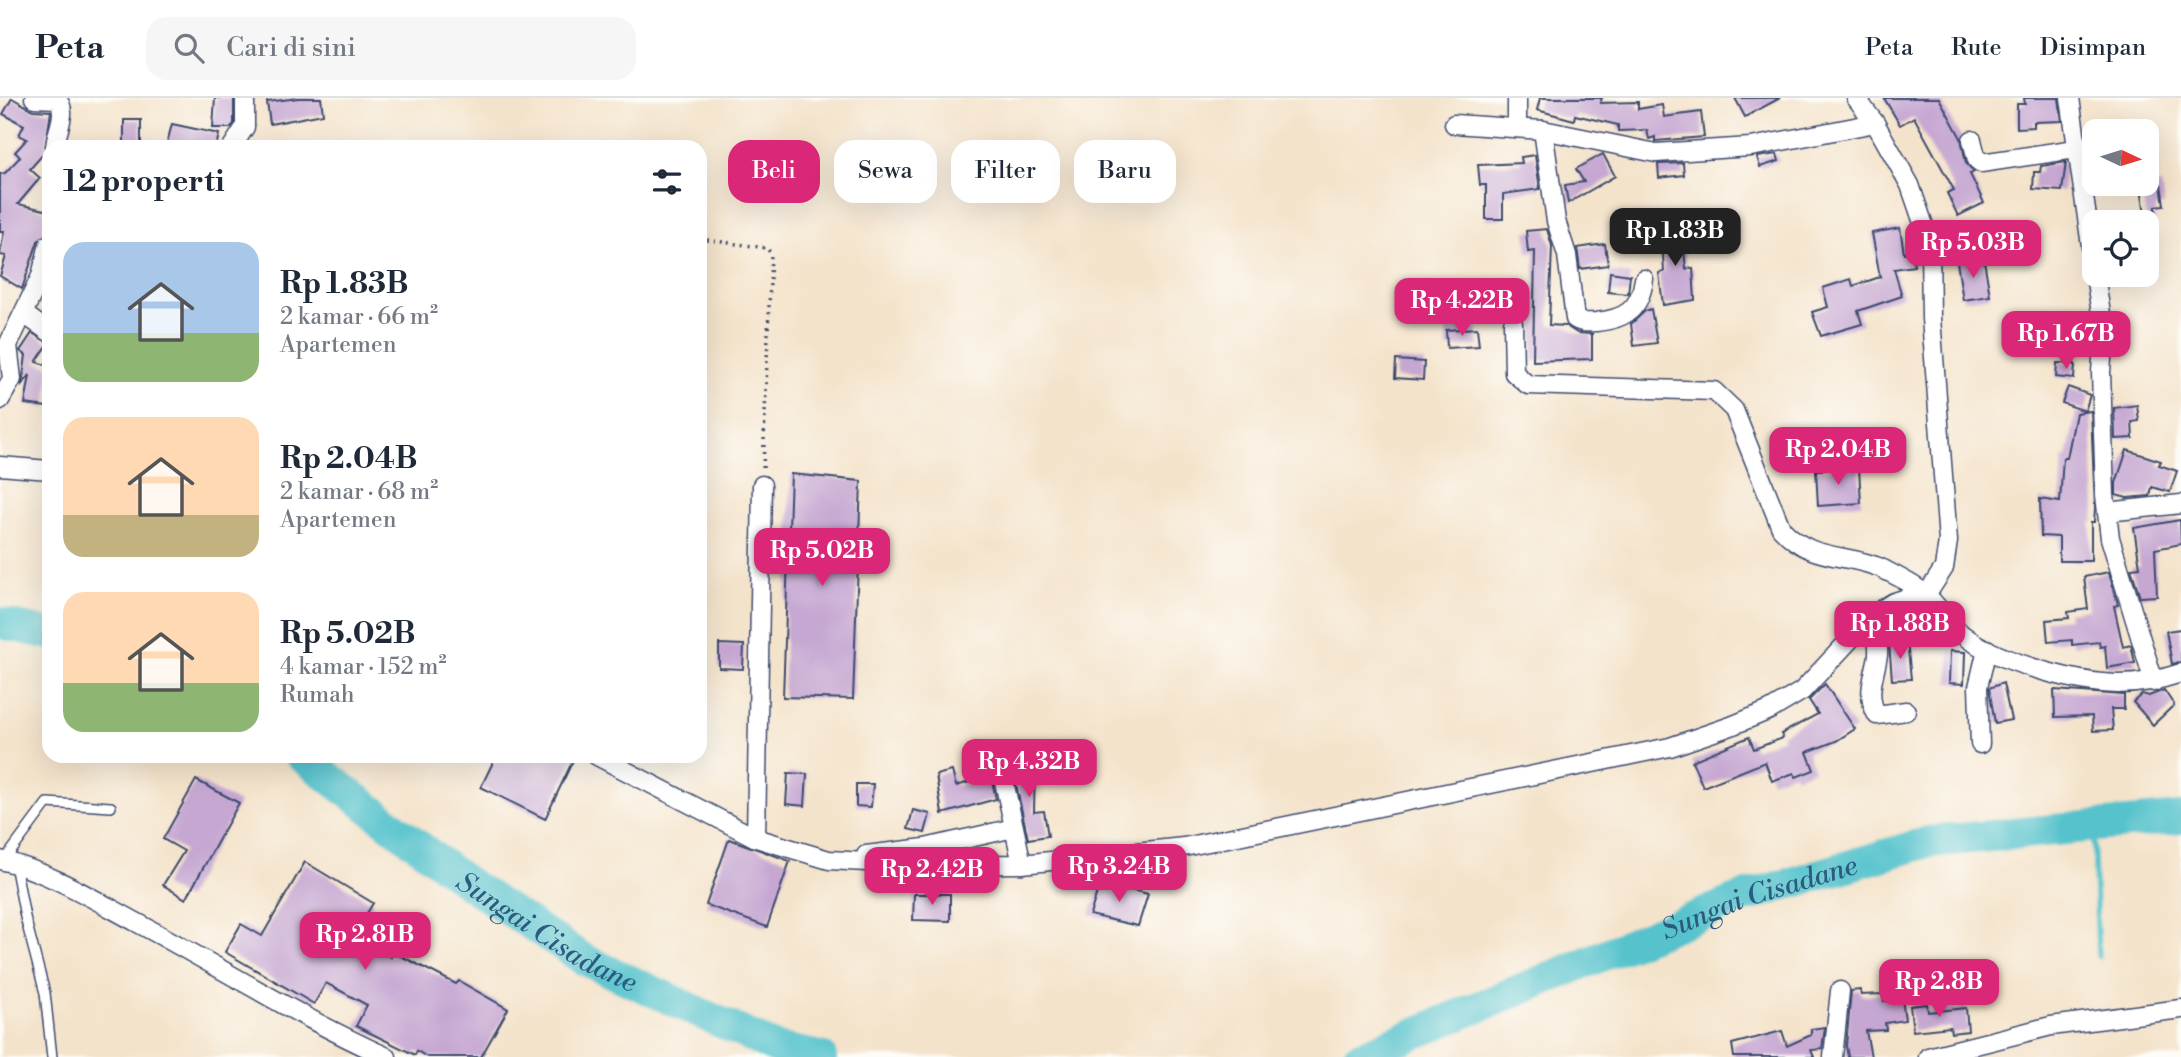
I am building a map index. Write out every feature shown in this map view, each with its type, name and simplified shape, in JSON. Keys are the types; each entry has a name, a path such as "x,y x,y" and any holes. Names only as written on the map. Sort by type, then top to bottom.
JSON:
{"street":[{"path":"34,98 57,99 62,105 63,113 57,140"},
{"path":"237,140 245,127 245,98"},
{"path":"1517,98 1517,128"},
{"path":"611,763 756,838 829,860 923,865 1022,864 1184,847 1670,747 1760,714 1802,691 1873,615 1894,602 1925,593 1944,568 1948,541 1931,318 1932,255 1909,185 1875,122 1856,98"},
{"path":"2070,98 2085,210"},
{"path":"1454,124 1543,130 1656,153 1751,147 1875,122"},
{"path":"1543,130 1556,221 1567,255 1575,319 1583,323 1622,318 1641,298 1644,279"},
{"path":"1972,140 1977,160 1981,163 2076,149"},
{"path":"0,400 12,379 4,343 24,314 42,272"},
{"path":"2097,287 2104,333 2101,372 2110,537 2154,682"},
{"path":"24,314 42,327"},
{"path":"1513,323 1514,373 1528,384 1714,391 1734,410 1781,528 1792,540 1820,554 1881,568 1925,593 1958,631 1987,649 2077,679 2117,684 2154,682 2181,673"},
{"path":"0,466 42,469"},
{"path":"756,838 762,485"},
{"path":"2107,512 2181,505"},
{"path":"1873,615 1878,653 1870,684 1873,709 1877,715 1885,716 1906,711"},
{"path":"1980,744 1978,687 1987,649"},
{"path":"1000,763 1022,864"},
{"path":"829,860 925,848 1014,828"},
{"path":"6,861 93,898 332,1032 387,1057"},
{"path":"1833,1057 1840,990"},
{"path":"1928,1057 1984,1050 2051,1026 2181,1009"}],"lane":[{"path":"52,1057 46,993 6,861 47,803 111,807"}],"path":[{"path":"707,240 767,248 771,254 762,485"}],"building":[{"path":"12,98 33,110 51,111 47,140 42,140 42,155 30,169 40,178 18,204 42,209 42,238 38,241 22,289 0,276 6,256 0,255 4,231 0,231 0,174 5,173 20,157 15,152 27,139 19,135 24,125 3,114"},
{"path":"215,98 234,98 234,124 230,128 213,128"},
{"path":"321,98 323,114 270,124 267,102"},
{"path":"1540,98 1602,98 1600,103 1638,102 1638,109 1662,105 1664,117 1701,112 1704,137 1655,141 1655,137 1649,139 1647,130 1618,131 1618,125 1575,115 1574,120 1537,110"},
{"path":"1735,98 1780,98 1745,117"},
{"path":"1884,98 1939,98 1961,138 1966,163 1974,172 1970,174 1984,203 1958,216 1947,193 1954,190 1914,117 1900,125"},
{"path":"2024,98 2059,98 2062,121 2034,122 2034,127 2017,128 2017,104 2025,104"},
{"path":"124,120 141,120 141,140 124,140"},
{"path":"172,124 219,134 218,140 168,140"},
{"path":"1603,154 1615,176 1568,203 1565,185 1584,182 1576,169"},
{"path":"1777,154 1779,161 1760,167 1757,157"},
{"path":"1535,155 1540,189 1503,194 1503,219 1486,219 1486,185 1480,185 1478,165 1522,163 1521,157"},
{"path":"2066,162 2062,191 2033,189 2034,172 2040,172 2041,166"},
{"path":"1683,163 1684,175 1659,178 1658,164"},
{"path":"2160,184 2164,205 2156,206 2156,210 2144,210 2142,196 2160,196"},
{"path":"1661,222 1679,223 1678,239 1683,239 1686,269 1693,268 1695,300 1663,305 1659,273 1664,272"},
{"path":"1900,228 1904,253 1912,252 1914,266 1894,269 1902,296 1858,311 1862,324 1821,336 1812,312 1828,307 1823,288 1851,279 1853,286 1880,277 1872,233"},
{"path":"1547,229 1552,246 1549,325 1566,326 1577,333 1592,334 1592,359 1533,361 1535,251 1528,252 1526,231"},
{"path":"1605,244 1608,265 1580,269 1577,248"},
{"path":"1984,260 1990,296 1963,300 1957,262"},
{"path":"1610,272 1630,275 1628,294 1608,292"},
{"path":"1651,309 1657,343 1634,346 1631,324"},
{"path":"1477,328 1479,346 1447,348 1446,330"},
{"path":"32,333 42,339 42,353 36,362 42,364 42,406 25,404 30,375 22,385 26,355 20,351"},
{"path":"1396,360 1424,362 1423,380 1395,378"},
{"path":"2057,363 2075,364 2074,379 2056,377"},
{"path":"2068,387 2090,395 2085,411 2062,403"},
{"path":"2137,405 2139,421 2132,422 2133,438 2115,439 2114,408"},
{"path":"2091,411 2095,508 2094,522 2091,522 2091,561 2059,561 2059,537 2041,536 2040,499 2060,502 2063,458 2067,458 2076,413"},
{"path":"2127,450 2161,461 2159,465 2177,471 2170,492 2152,487 2150,496 2127,498 2116,495 2116,483"},
{"path":"1859,468 1861,503 1818,506 1816,470"},
{"path":"791,474 861,481 853,699 783,697"},
{"path":"2180,520 2181,544 2155,549 2157,596 2140,597 2131,568 2140,567 2134,528"},
{"path":"2109,572 2118,605 2114,606 2123,647 2131,645 2135,663 2107,668 2105,646 2100,647 2099,642 2072,645 2072,640 2048,642 2046,620 2069,618 2068,612 2088,609 2084,577"},
{"path":"2181,629 2181,662 2172,664 2166,631"},
{"path":"1907,641 1911,679 1892,680 1889,642"},
{"path":"719,644 744,645 743,669 719,668"},
{"path":"1950,651 1965,652 1964,684 1949,683"},
{"path":"2003,683 2011,720 1995,723 1989,688"},
{"path":"1825,684 1855,729 1836,741 1807,752 1814,770 1796,777 1794,773 1772,781 1765,762 1703,787 1692,761 1749,737 1754,749 1783,738 1781,734 1818,714 1809,700"},
{"path":"2054,690 2124,695 2124,709 2111,709 2113,730 2093,731 2092,716 2055,717"},
{"path":"2164,690 2174,705 2153,725 2133,702 2142,694 2149,696"},
{"path":"1011,762 1035,762 1034,812 1044,811 1048,836 1028,839"},
{"path":"493,763 572,763 545,819 481,787"},
{"path":"952,771 956,786 991,776 996,799 942,814 936,775"},
{"path":"788,773 807,774 805,806 786,804"},
{"path":"196,780 239,803 186,899 163,885 184,851 163,839"},
{"path":"856,784 873,784 871,807 856,806"},
{"path":"913,810 930,814 925,833 908,829"},
{"path":"729,839 790,861 767,927 706,905"},
{"path":"305,862 373,903 353,937 391,957 393,952 456,984 459,981 508,1009 481,1057 427,1057 417,1051 415,1055 356,1026 367,1005 326,983 314,1004 225,952 241,924 262,936"},
{"path":"1100,882 1148,894 1138,926 1090,915"},
{"path":"914,894 950,894 950,921 913,920"},
{"path":"1860,990 1861,995 1883,994 1884,1001 1902,998 1905,1020 1885,1023 1886,1030 1866,1031 1871,1057 1848,1057 1846,1046 1851,991"},
{"path":"1927,1004 1928,1012 1966,1008 1968,1031 1951,1033 1950,1027 1913,1031 1910,1006"},
{"path":"1825,1027 1822,1049 1811,1050 1814,1057 1734,1057 1732,1044 1782,1031 1787,1046 1811,1035 1811,1029"}],"waterway":[{"name":"Sungai Cisadane","path":"0,623 42,632"},
{"name":"Sungai Cisadane","path":"310,763 466,882 585,960 776,1048 821,1057"},
{"name":"Sungai Cisadane","path":"1358,1057 1741,898 1928,842 2181,818"},
{"path":"2093,826 2098,956"}]}
